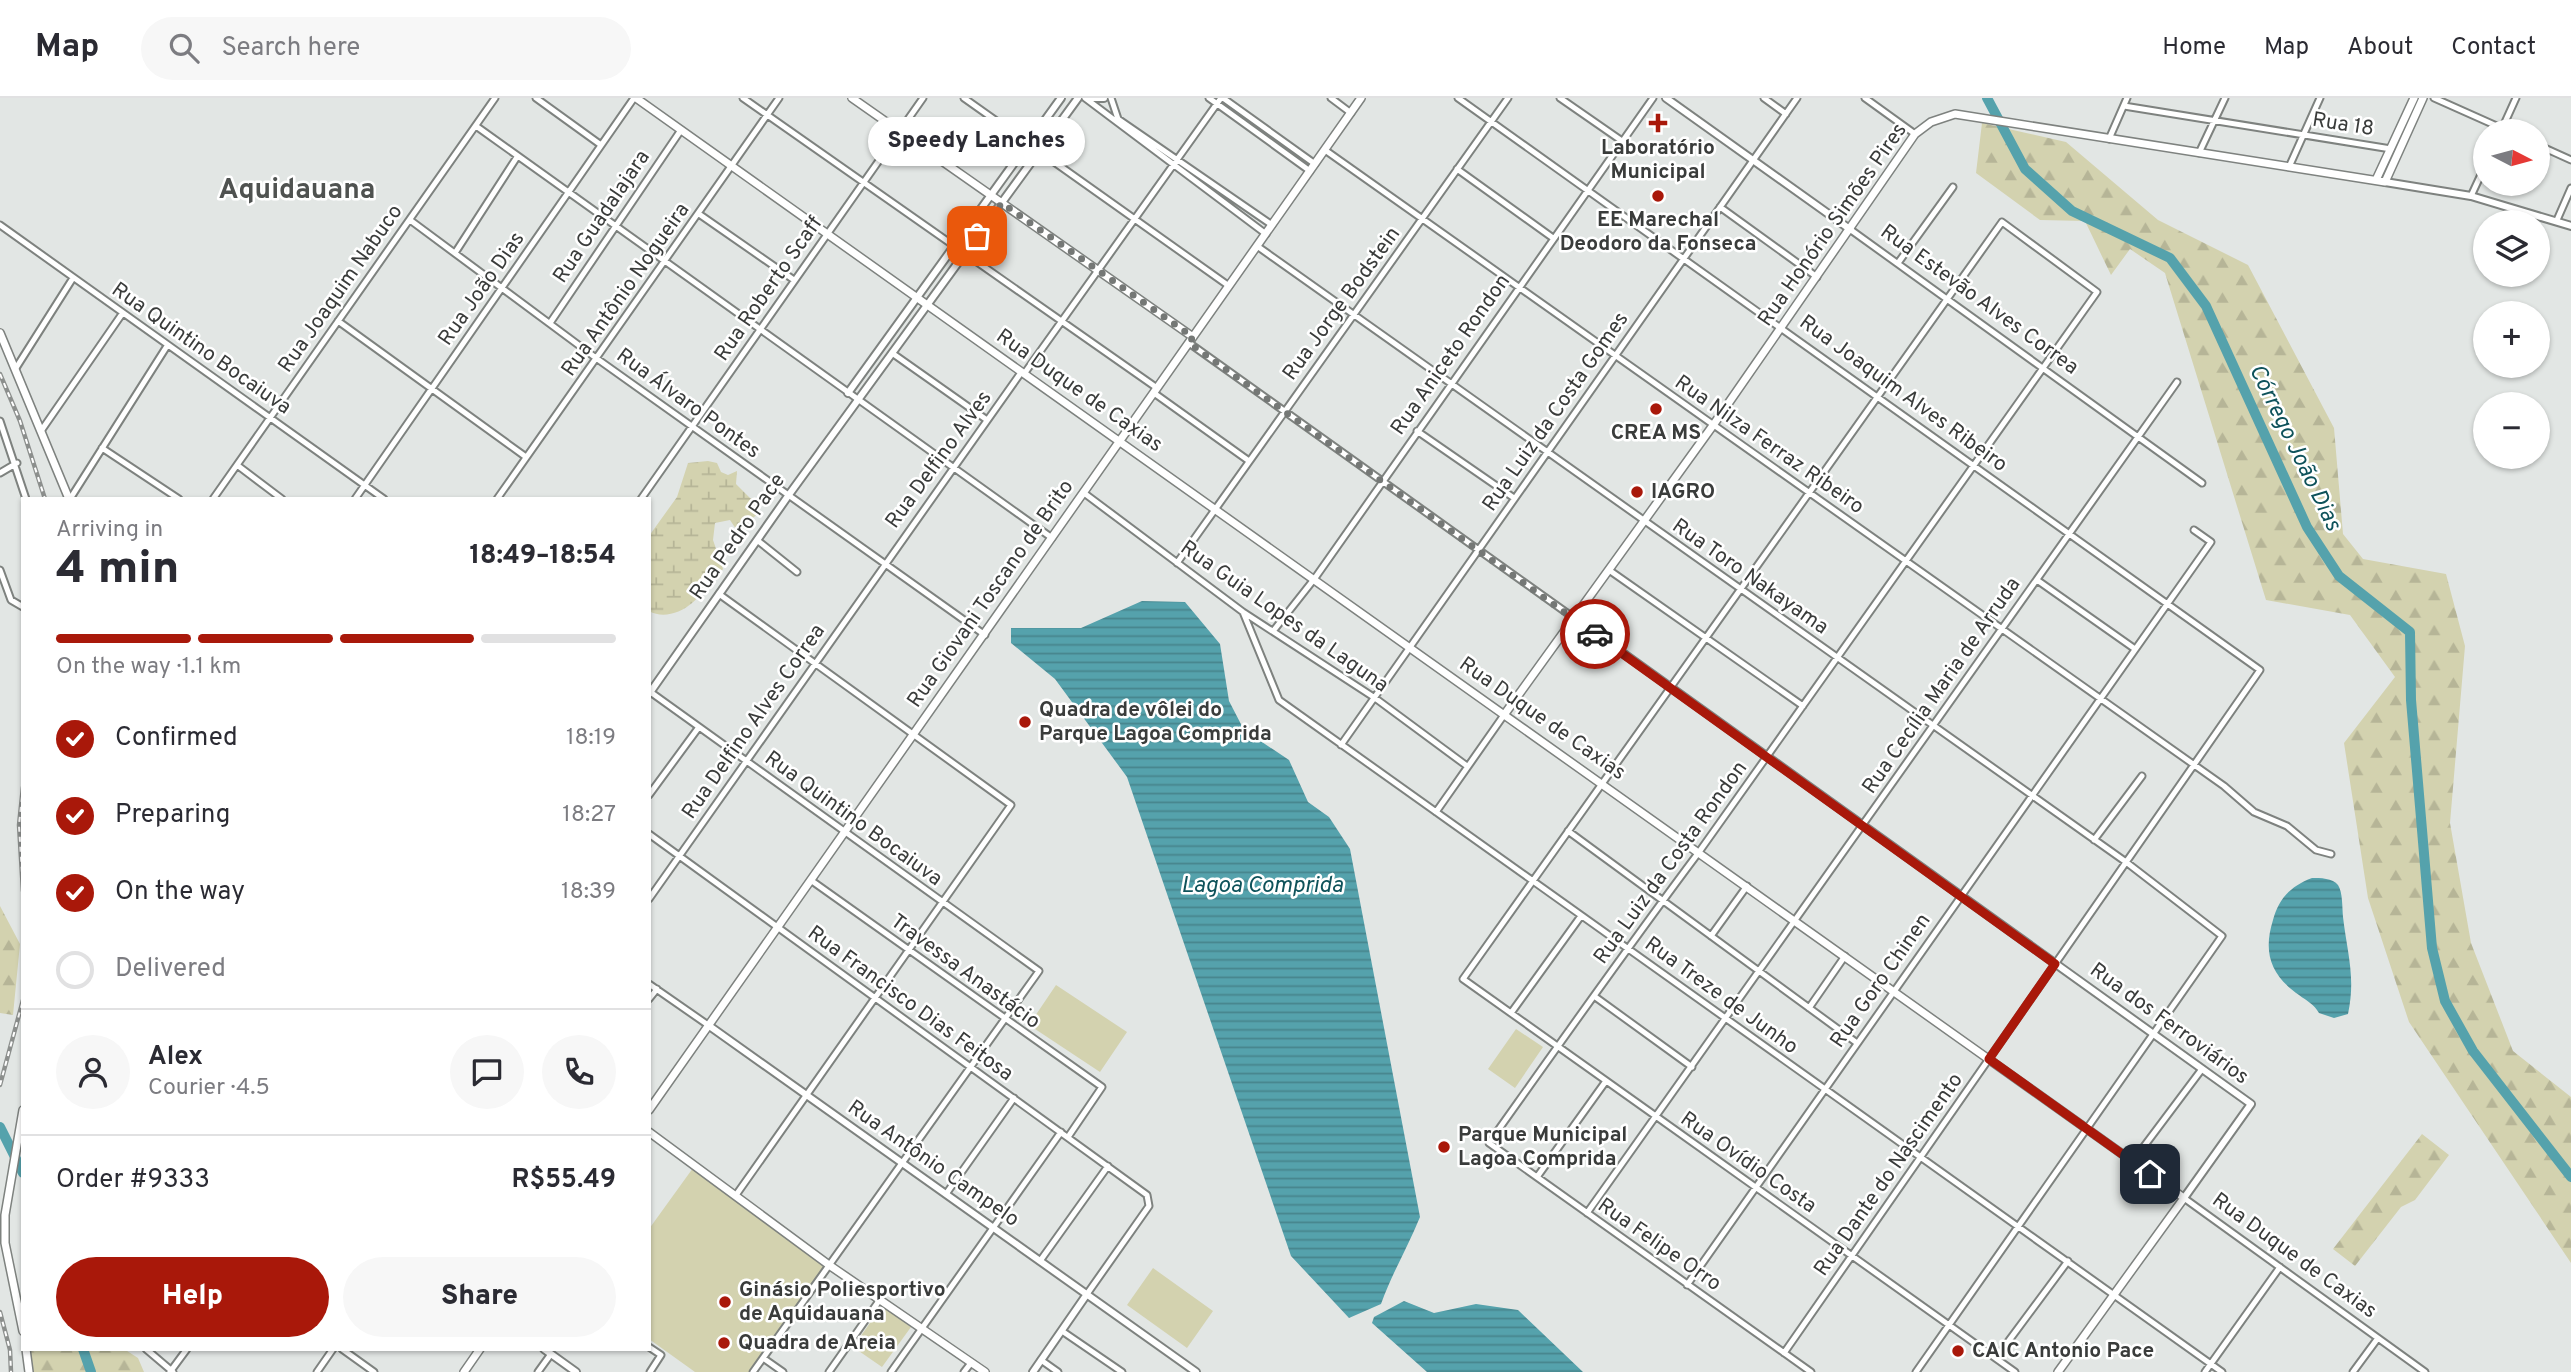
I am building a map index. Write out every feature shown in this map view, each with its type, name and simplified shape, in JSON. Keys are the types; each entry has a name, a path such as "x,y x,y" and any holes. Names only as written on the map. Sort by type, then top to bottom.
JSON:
{"main road":[{"name":"Rua Duque de Caxias","path":"635,98 918,297 1022,374 1315,578 2184,1198"},
{"name":"Rua dos Ferroviários","path":"852,98 1098,270 1191,340"},
{"name":"Rua Giovani Toscano de Brito","path":"651,1107 1361,98"},
{"path":"2380,181 2390,149 2414,98"},
{"path":"2380,181 2423,98"},
{"name":"Rua Honório Simões Pires","path":"1504,715 1714,424 1915,134 1931,122 1955,114 2380,181"},
{"path":"0,333 69,497"},
{"path":"21,1122 5,1215 5,1243 21,1321"},
{"path":"651,1133 829,1265 881,1298 985,1372"},
{"path":"2058,1372 2184,1198"},
{"path":"26,1351 29,1372"},
{"path":"464,1372 479,1351"}],"street":[{"name":"Rua Joaquim Nabuco","path":"214,497 495,98"},
{"path":"536,98 601,145"},
{"name":"Rua João Dias","path":"356,497 635,98"},
{"path":"743,98 1062,321 1249,461"},
{"name":"Rua Antônio Nogueira","path":"498,497 779,98"},
{"name":"Rua Roberto Scaff","path":"642,497 923,98"},
{"path":"964,98 1229,286"},
{"path":"848,393 1061,98"},
{"name":"Rua Pedro Pace","path":"651,691 857,400 1078,98"},
{"path":"1086,98 1104,98"},
{"path":"1086,98 1175,163 1272,225"},
{"path":"1111,98 1118,119 1266,234"},
{"path":"1209,98 1220,100 1312,168"},
{"path":"1331,98 1351,113"},
{"name":"Rua Joaquim Alves Ribeiro","path":"1458,98 1685,257 2260,670"},
{"name":"Rua Jorge Bodstein","path":"1177,563 1508,98"},
{"path":"1560,98 1622,141"},
{"name":"Rua Aniceto Rondon","path":"1274,630 1315,578 1518,286 1653,98"},
{"name":"Rua Estevão Alves Correa","path":"1666,98 2202,483"},
{"path":"1764,98 1786,114"},
{"name":"Rua Luiz da Costa Gomes","path":"1341,745 1797,98"},
{"path":"1865,98 1915,134"},
{"path":"2109,139 2127,98"},
{"path":"2199,153 2225,98"},
{"path":"2290,167 2320,98"},
{"path":"2434,98 2480,119"},
{"path":"2508,119 2516,98"},
{"name":"Rua Delfino Alves","path":"884,563 1220,100"},
{"name":"Rua 18","path":"2124,106 2390,149"},
{"path":"475,126 1052,538"},
{"name":"Rua Guadalajara","path":"550,323 681,130"},
{"name":"Rua Nilza Ferraz Ribeiro","path":"1325,150 2224,786 2255,812 2287,826 2316,850 2331,854"},
{"path":"2550,150 2571,160"},
{"path":"455,253 517,157"},
{"path":"1457,169 1553,238"},
{"name":"Rua Honório Simões Pires","path":"2380,181 2471,195 2571,226"},
{"path":"1898,263 1954,187"},
{"path":"2557,220 2571,188"},
{"path":"2471,195 2473,191"},
{"path":"1720,207 1817,277"},
{"path":"699,214 794,280"},
{"name":"Rua Álvaro Pontes","path":"410,220 596,358 985,635"},
{"name":"Rua Luiz da Costa Rondon","path":"1489,1143 2097,292 2002,222 1947,299"},
{"name":"Rua Quintino Bocaiuva","path":"0,225 381,497"},
{"name":"Rua Toro Nakayama","path":"1257,246 2126,862 2222,936 2154,1034"},
{"path":"16,368 73,278"},
{"path":"1533,881 1947,299"},
{"path":"41,431 122,314"},
{"path":"338,321 526,457"},
{"name":"Rua dos Ferroviários","path":"1191,340 1284,411 2251,1104 2184,1198"},
{"path":"70,497 167,346"},
{"path":"892,353 987,421"},
{"name":"Rua Cecília Maria de Arruda","path":"1587,1213 2177,382"},
{"path":"0,421 17,463 26,497"},
{"path":"1417,431 1514,498"},
{"path":"102,448 176,497"},
{"path":"0,473 17,463"},
{"path":"236,466 279,497"},
{"name":"Rua Guia Lopes da Laguna","path":"1084,493 1243,612 1374,698 1467,766"},
{"name":"Rua Goro Chinen","path":"1687,1285 1892,990 2211,542 2194,530"},
{"path":"757,540 797,572"},
{"name":"Rua Delfino Alves Correa","path":"651,896 884,563"},
{"path":"0,570 11,600 21,606"},
{"path":"1609,570 1803,706"},
{"path":"2037,580 2135,649"},
{"path":"719,594 1011,805 736,1195"},
{"name":"Rua Treze de Junho","path":"1243,612 1279,700 2222,1372"},
{"name":"Rua Dante do Nascimento","path":"1784,1353 2260,670"},
{"name":"Rua Quintino Bocaiuva","path":"651,693 1039,971 1004,1020"},
{"name":"Rua Honório Simões Pires","path":"1436,812 1504,715"},
{"path":"651,792 699,727"},
{"path":"2094,840 2142,775"},
{"path":"1568,831 1857,1043"},
{"name":"Rua Francisco Dias Feitosa","path":"651,835 1147,1195 1150,1202 1087,1294"},
{"name":"Travessa Anastácio","path":"812,880 1004,1020 1102,1087 1068,1137"},
{"name":"Rua Ovídio Costa","path":"1533,881 1463,979 2015,1372"},
{"path":"1711,936 1747,886"},
{"path":"1511,1013 1581,916"},
{"path":"1809,1008 1845,957"},
{"name":"Rua Antônio Campelo","path":"651,985 1196,1372"},
{"path":"651,996 657,989"},
{"path":"1594,996 1692,1067"},
{"path":"753,1372 1004,1020"},
{"path":"1916,1372 2154,1034"},
{"path":"2133,1161 2202,1069"},
{"path":"1536,1177 1606,1081"},
{"path":"946,1194 1014,1098"},
{"path":"891,1372 1060,1132"},
{"name":"Rua Felipe Orro","path":"1489,1143 1811,1372"},
{"path":"1040,1261 1108,1166"},
{"name":"Rua Duque de Caxias","path":"2184,1198 2426,1372"},
{"path":"1996,1358 2068,1261"},
{"path":"2204,1372 2280,1267"},
{"path":"1033,1372 1087,1294"},
{"path":"829,1372 881,1298"},
{"path":"1062,1331 1122,1372"},
{"path":"2353,1372 2378,1338"},
{"path":"650,1372 662,1355 651,1348"},
{"path":"148,1352 172,1372 186,1351"},
{"path":"317,1372 332,1351"},
{"path":"345,1351 374,1372"},
{"path":"547,1351 576,1372"},
{"path":"538,1372 551,1354"},
{"path":"763,1358 783,1372"},
{"path":"1041,1360 1058,1372"},
{"path":"964,1372 971,1363"},
{"path":"1181,1372 1186,1365"}],"green space":[{"path":"1982,123 2066,142 2158,220 2248,265 2334,428 2343,534 2363,559 2446,574 2465,646 2450,823 2471,943 2513,1051 2571,1097 2571,1263 2409,1022 2368,898 2344,743 2395,677 2350,615 2266,600 2165,273 2130,249 2111,275 2085,221 2040,220 1976,173"},
{"path":"688,463 717,463 721,472 728,475 737,471 736,484 750,498 759,501 760,513 736,529 730,520 715,523 713,540 723,569 719,574 708,577 701,594 686,608 658,614 651,612 651,533 677,497"},
{"path":"0,906 20,944 13,1015 0,1013"},
{"path":"1056,985 1127,1032 1100,1072 1029,1025"},
{"path":"1516,1029 1543,1047 1515,1088 1488,1069"},
{"path":"2422,1134 2449,1155 2415,1200 2401,1207 2355,1266 2333,1249"},
{"name":"Ginásio Poliesportivo de Aquidauana","path":"693,1168 829,1265 750,1372 695,1372 651,1340 651,1226"},
{"path":"1153,1268 1213,1311 1187,1348 1127,1305"},
{"path":"882,1306 911,1327 882,1367 853,1347"},
{"path":"26,1351 127,1351 138,1358 144,1372 27,1372"}],"water":[{"name":"Lagoa Comprida","path":"1142,601 1185,602 1220,644 1229,701 1244,730 1289,760 1308,802 1329,817 1350,849 1420,1217 1381,1304 1349,1318 1291,1256 1127,777 1055,679 1011,643 1011,628 1081,628"},
{"path":"2312,878 2333,881 2340,888 2342,896 2351,988 2348,1014 2334,1018 2319,1013 2281,979 2269,953 2270,932 2282,899 2292,889"},
{"path":"1404,1301 1434,1313 1476,1304 1518,1310 1583,1372 1427,1372 1372,1323 1374,1317"}],"waterway":[{"name":"Córrego João Dias","path":"1987,98 2025,169 2072,211 2170,258 2206,306 2307,527 2339,576 2410,632 2411,700 2432,948 2445,1001 2473,1051 2571,1177"},
{"path":"0,1127 21,1169"},
{"path":"84,1351 91,1372"}],"railway":[{"path":"0,374 20,421 44,497"},
{"path":"21,806 21,858"},
{"path":"0,1085 21,1007"},
{"path":"0,1312 10,1350 11,1372"}],"way so far":[{"path":"977,236 1002,203 1193,337 1189,343 1595,634"}],"place":[{"name":"Laboratório Municipal","path":"1658,123"},
{"name":"EE Marechal Deodoro da Fonseca","path":"1658,196"},
{"name":"Speedy Lanches","path":"977,236"},
{"name":"CREA MS","path":"1656,409"},
{"name":"IAGRO","path":"1637,492"},
{"name":"Quadra de vôlei do Parque Lagoa Comprida","path":"1025,722"},
{"name":"Parque Municipal Lagoa Comprida","path":"1444,1147"},
{"name":"Ginásio Poliesportivo de Aquidauana","path":"725,1302"},
{"name":"Quadra de Areia","path":"724,1343"},
{"name":"CAIC Antonio Pace","path":"1958,1351"}],"district":[{"name":"Aquidauana","path":"297,191"}],"route":[{"path":"1595,634 2055,964 1989,1059 2150,1174"}]}
